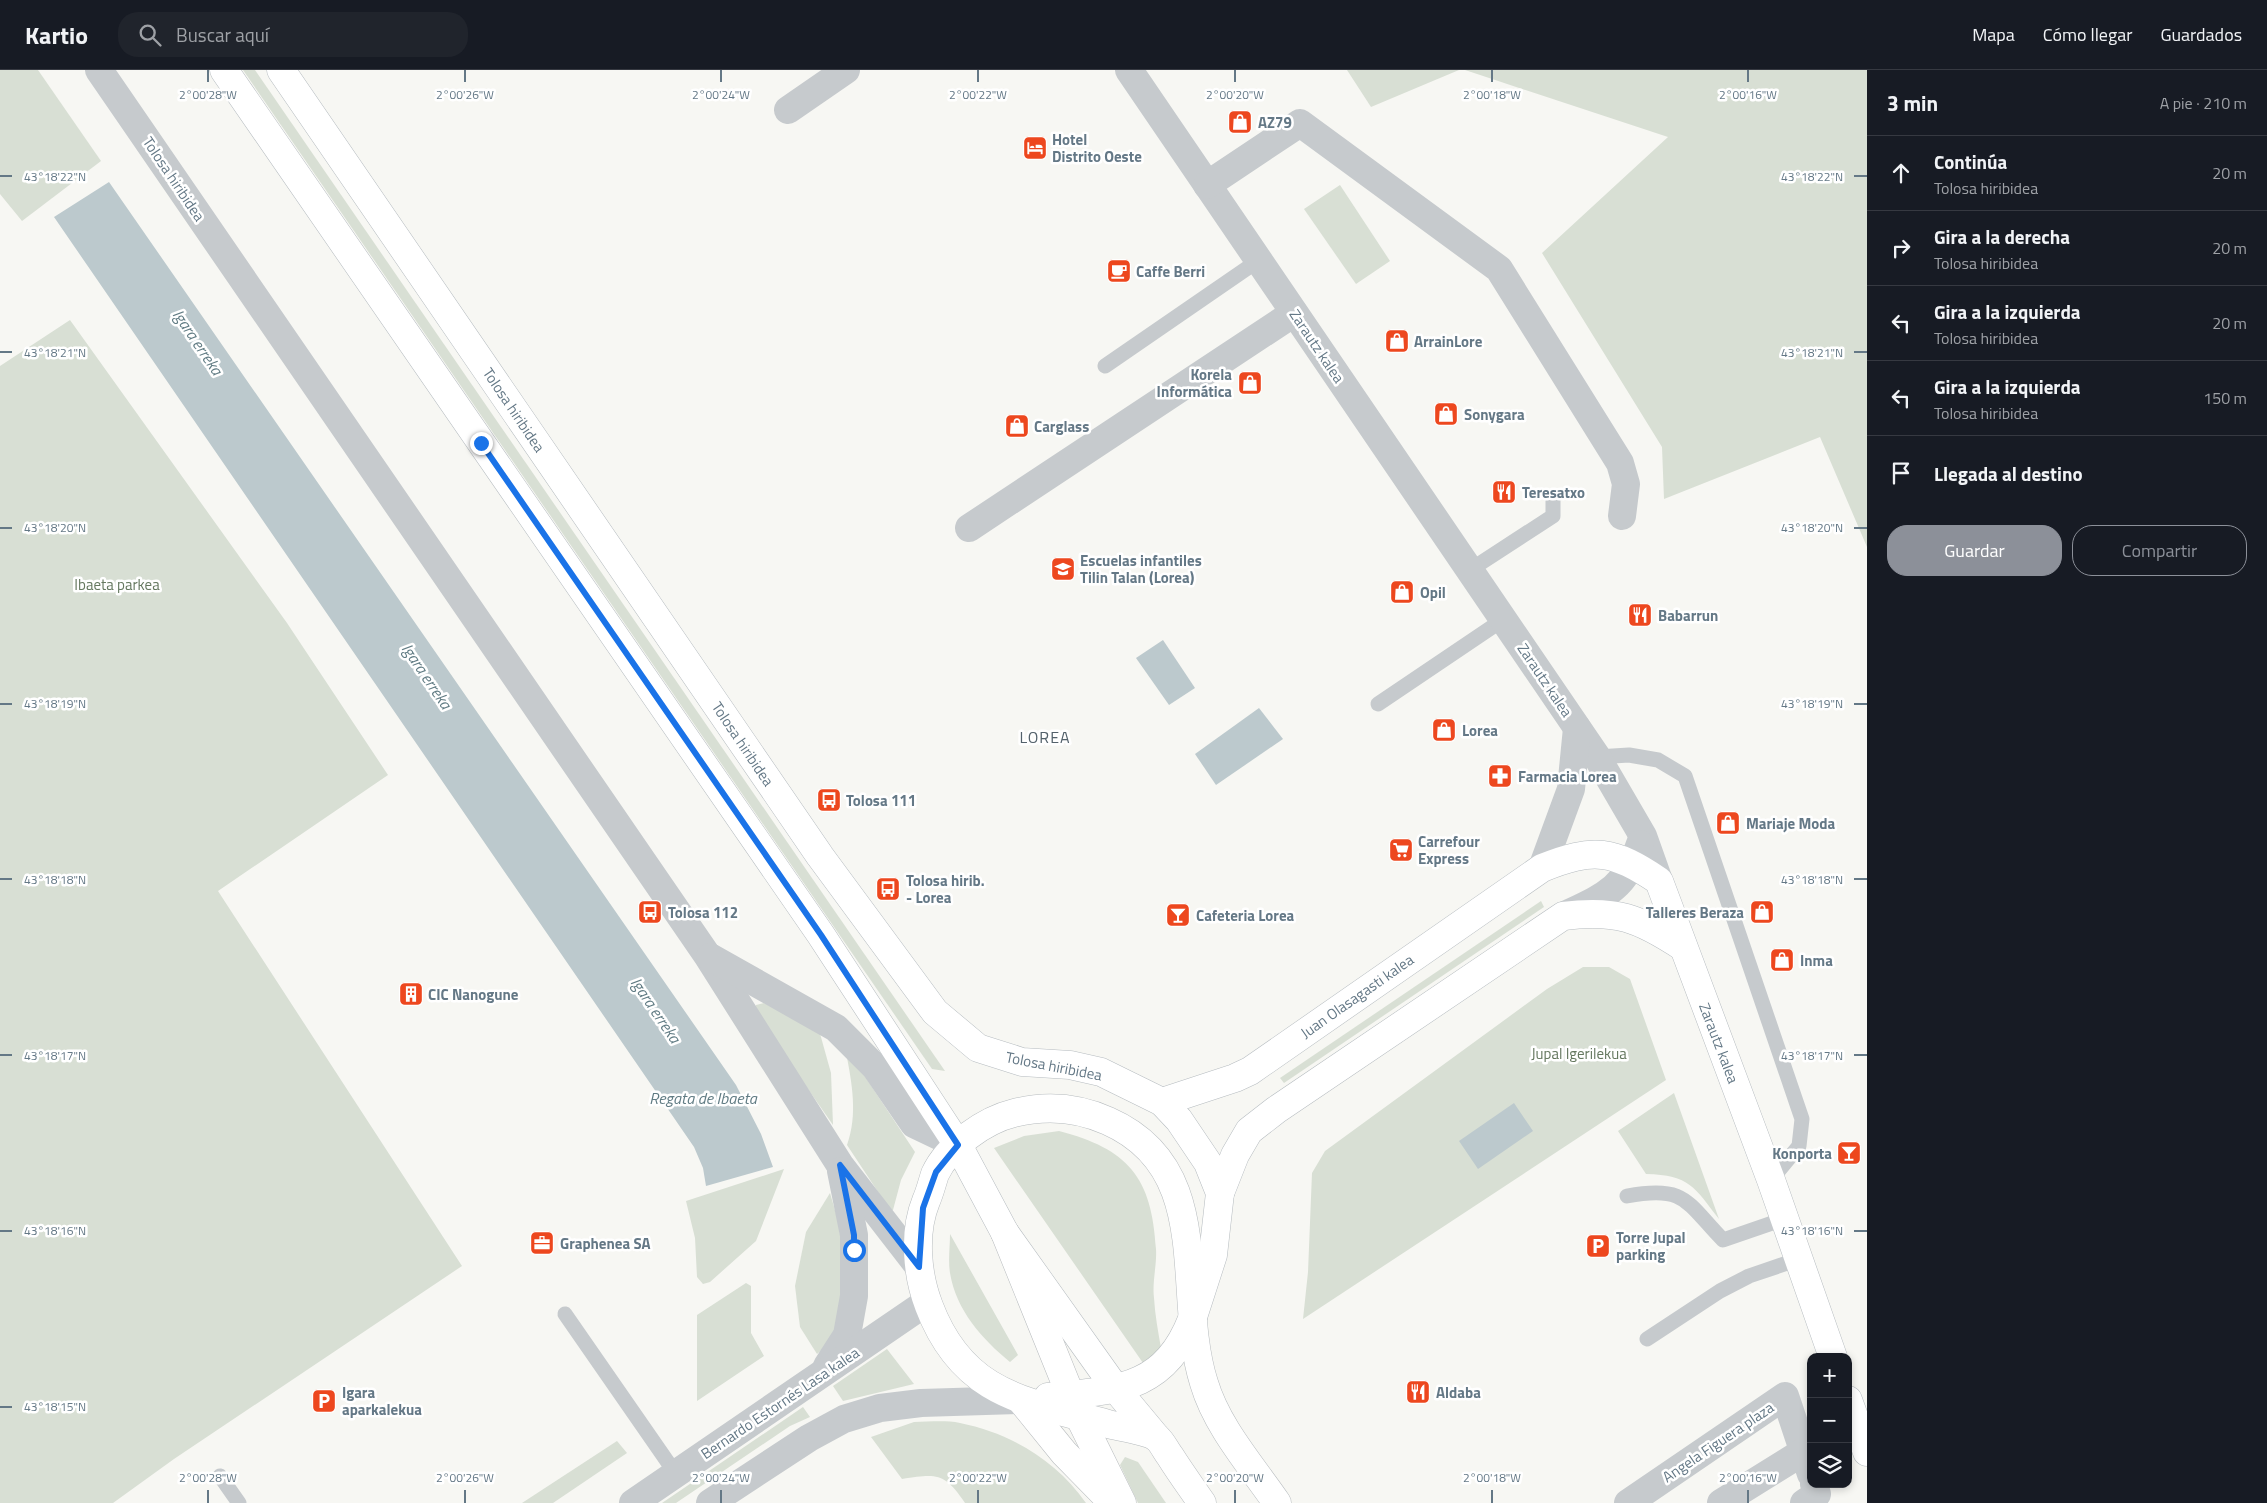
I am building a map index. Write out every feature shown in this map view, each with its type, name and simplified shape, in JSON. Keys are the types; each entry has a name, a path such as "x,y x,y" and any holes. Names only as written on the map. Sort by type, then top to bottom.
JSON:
{"main road":[{"path":"224,70 816,928 958,1145 1006,1233 1116,1389 1156,1437 1202,1503"},
{"name":"Tolosa hiribidea","path":"281,70 815,848 935,1012 978,1048 1022,1062 1070,1066 1101,1072 1162,1102 1179,1120 1208,1163 1220,1193 1213,1255 1193,1317"},
{"name":"Juan Olasagasti kalea","path":"1162,1102 1226,1081 1250,1070 1542,868 1572,856 1603,854 1634,864 1659,881"},
{"name":"Zarautz kalea","path":"1659,881 1771,1180 1832,1353"},
{"path":"1220,1193 1235,1155 1249,1131 1284,1104 1563,916 1588,912 1614,914 1650,925 1683,946"},
{"name":"Tolosa hiribidea","path":"1021,1400 988,1386 958,1360 936,1325 927,1302 919,1267 923,1208 936,1172 958,1145 983,1125 1004,1116 1048,1107 1093,1114 1126,1131 1141,1142 1160,1162 1174,1186 1183,1212 1189,1250 1195,1348 1212,1408 1277,1503"},
{"path":"1006,1233 1075,1405 1122,1503"},
{"path":"1075,1405 1150,1375 1177,1350 1193,1317"},
{"path":"1021,1400 1075,1405 1156,1437"},
{"path":"1021,1400 1064,1453 1113,1503"},
{"path":"1852,1416 1858,1439"}],"street":[{"name":"Tolosa hiribidea","path":"100,70 707,955 840,1165 919,1267"},
{"path":"788,110 846,70"},
{"name":"Zarautz kalea","path":"1129,70 1597,757 1643,836 1659,881"},
{"path":"1207,185 1300,123 1499,269 1620,463 1626,484 1622,516"},
{"path":"969,528 1294,313"},
{"path":"1542,868 1571,789 1578,728"},
{"path":"1563,916 1602,897 1626,876 1634,864 1643,836"},
{"name":"Tolosa hiribidea","path":"707,955 836,1028 875,1067 914,1124 958,1145"},
{"name":"Tolosa hiribidea","path":"822,1374 846,1335 854,1296 854,1235 840,1165"},
{"name":"Bernardo Estornés Lasa kalea","path":"633,1503 927,1302"},
{"name":"Angela Figuera plaza","path":"1628,1503 1785,1396 1807,1454"},
{"path":"710,1503 809,1438 844,1418 880,1408 921,1403 1021,1400"},
{"name":"Angela Figuera plaza","path":"1721,1503 1807,1458"},
{"path":"1804,1503 1817,1494 1815,1488"}],"lane":[{"path":"1105,366 1259,260"},
{"path":"1470,570 1554,516 1552,501"},
{"path":"1378,704 1504,619"},
{"path":"1597,757 1629,755 1658,760 1685,776 1802,1119 1799,1146 1771,1180"},
{"path":"1627,1196 1649,1192 1670,1193 1688,1202 1724,1240 1784,1219"},
{"path":"1647,1339 1720,1291 1749,1276 1799,1259"},
{"path":"565,1314 676,1474"},
{"path":"220,1476 240,1503"}],"green space":[{"path":"0,70 38,70 101,161 22,221 0,194"},
{"path":"243,70 255,70 945,1071 932,1069"},
{"path":"1347,70 1459,70 1371,107"},
{"path":"1465,70 1867,70 1867,547 1820,437 1664,499 1662,447 1542,253 1668,137"},
{"path":"1340,185 1390,261 1356,284 1304,209"},
{"name":"Ibaeta parkea","path":"70,320 287,623 388,775 218,891 462,1266 174,1459 113,1503 0,1503 0,366"},
{"path":"1541,901 1544,907 1284,1083 1280,1078"},
{"name":"Jupal Igerilekua","path":"1583,967 1609,967 1630,979 1666,1080 1303,1319 1308,1272 1312,1173 1325,1151 1547,989"},
{"path":"764,1003 819,1030 831,1073 833,1125 753,1010 756,1005"},
{"path":"846,1052 860,1069 915,1152 901,1180 893,1210 890,1210 847,1145 852,1122 853,1099"},
{"path":"1674,1093 1719,1219 1697,1191 1682,1180 1646,1174 1618,1131"},
{"path":"1059,1131 1083,1138 1119,1157 1132,1170 1142,1185 1149,1203 1154,1224 1156,1261 1154,1292 1161,1348 1143,1363 994,1148 1024,1136"},
{"path":"784,1169 756,1241 710,1282 703,1284 697,1277 695,1238 686,1201"},
{"path":"830,1193 839,1224 843,1267 840,1313 830,1343 817,1354 800,1327 795,1286 806,1232"},
{"path":"950,1234 1018,1355 1010,1362 980,1333 958,1299 949,1268"},
{"path":"746,1283 751,1286 751,1333 764,1356 697,1401 697,1315"},
{"path":"887,1349 914,1384 843,1401 833,1386"},
{"path":"803,1407 810,1417 790,1426 676,1503 662,1503"},
{"path":"943,1421 960,1423 1014,1441 1046,1461 1061,1474 1086,1503 965,1503 945,1480 932,1476 902,1479 871,1437 914,1422"},
{"path":"617,1441 627,1453 553,1503 522,1503"},
{"path":"1125,1457 1138,1462 1166,1503 1138,1503 1120,1465"}],"water":[{"name":"Regata de Ibaeta","path":"109,182 736,1085 761,1134 773,1167 706,1186 703,1168 694,1147 54,217"},
{"path":"1163,640 1195,688 1169,705 1136,658"},
{"path":"1259,708 1283,739 1216,785 1195,754"},
{"path":"1514,1103 1533,1131 1478,1169 1459,1141"}],"place":[{"name":"AZ79","path":"1240,122"},
{"name":"Hotel Distrito Oeste","path":"1035,148"},
{"name":"Caffe Berri","path":"1119,271"},
{"name":"ArrainLore","path":"1397,341"},
{"name":"Korela Informática","path":"1250,383"},
{"name":"Sonygara","path":"1446,414"},
{"name":"Carglass","path":"1017,426"},
{"name":"Teresatxo","path":"1504,492"},
{"name":"Escuelas infantiles Tilin Talan (Lorea)","path":"1063,569"},
{"name":"Opil","path":"1402,592"},
{"name":"Babarrun","path":"1640,615"},
{"name":"Lorea","path":"1444,730"},
{"name":"Farmacia Lorea","path":"1500,776"},
{"name":"Tolosa 111","path":"829,800"},
{"name":"Mariaje Moda","path":"1728,823"},
{"name":"Carrefour Express","path":"1401,850"},
{"name":"Tolosa hirib. - Lorea","path":"888,889"},
{"name":"Tolosa 112","path":"650,912"},
{"name":"Talleres Beraza","path":"1762,912"},
{"name":"Cafeteria Lorea","path":"1178,915"},
{"name":"Inma","path":"1782,960"},
{"name":"CIC Nanogune","path":"411,994"},
{"name":"Konporta","path":"1849,1153"},
{"name":"Graphenea SA","path":"542,1243"},
{"name":"Torre Jupal parking","path":"1598,1246"},
{"name":"Aldaba","path":"1418,1392"},
{"name":"Igara aparkalekua","path":"324,1401"}],"district":[{"name":"LOREA","path":"1045,737"}],"route":[{"path":"481,443 821,935 958,1145 936,1172 923,1208 919,1267 840,1165 854,1235 854,1250"}],"water label":[{"name":"Igara erreka","path":"198,342"},
{"name":"Igara erreka","path":"427,676"},
{"name":"Igara erreka","path":"656,1010"}]}
